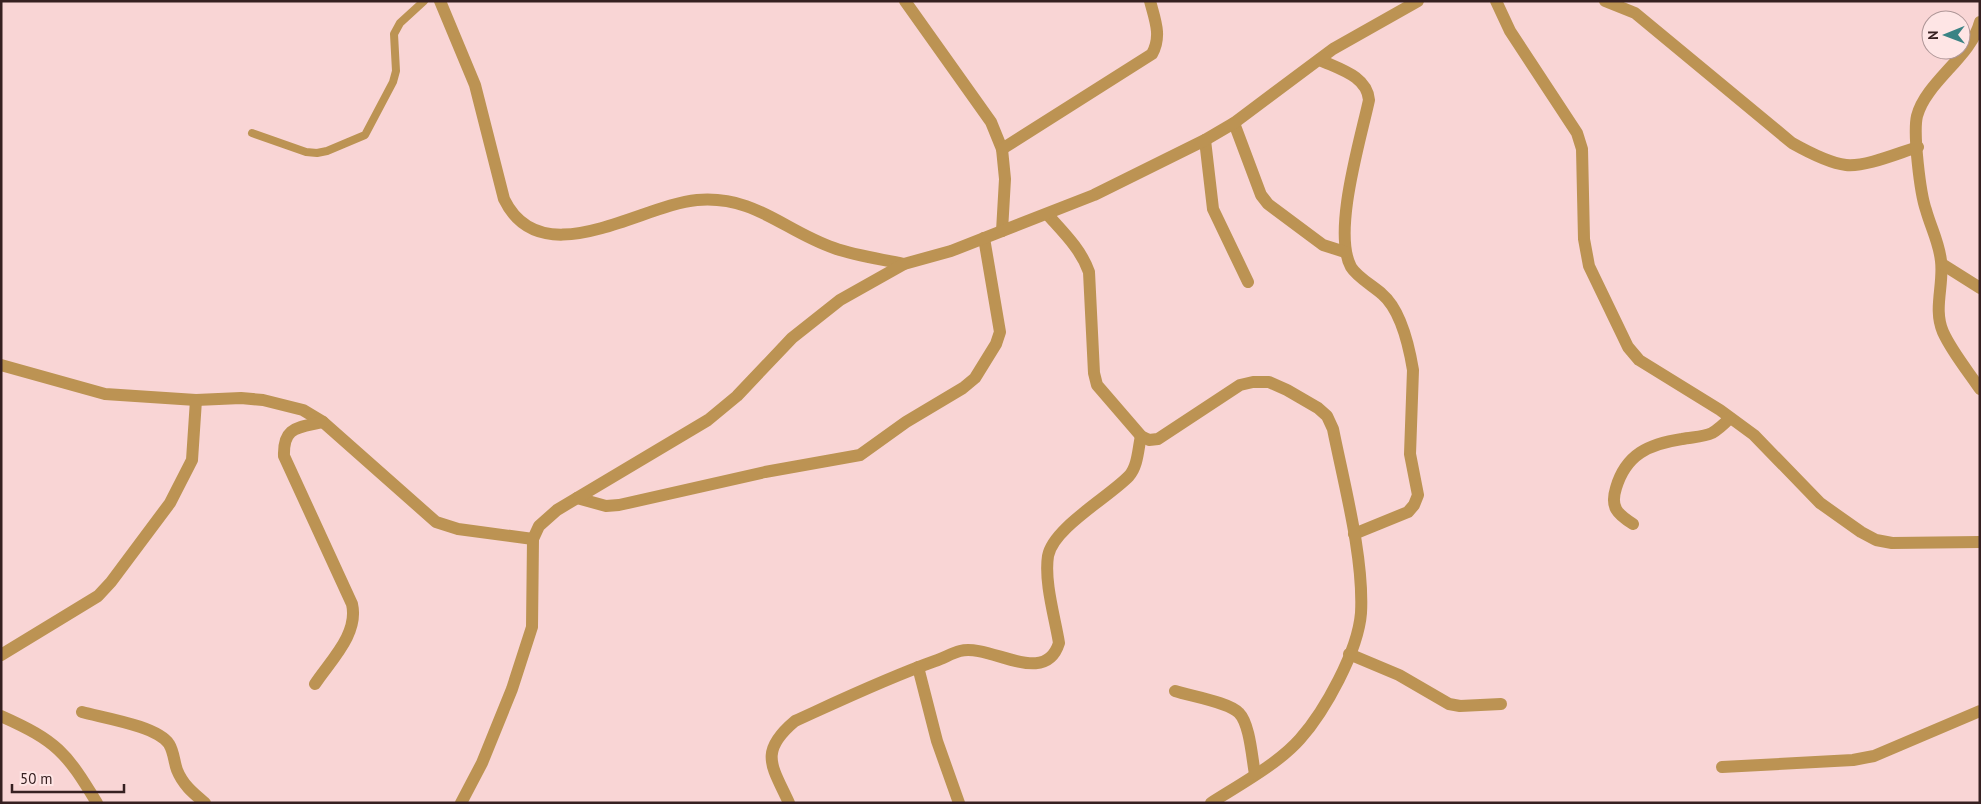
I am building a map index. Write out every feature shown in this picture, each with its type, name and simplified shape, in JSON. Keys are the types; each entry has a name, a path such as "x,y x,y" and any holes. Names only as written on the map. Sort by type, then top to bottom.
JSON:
{"street":[{"path":"440,1 475,85 504,199 510,212 524,224 546,232 568,234 596,231 677,203 717,200 743,203 834,248 904,264"},
{"path":"905,1 990,122 1002,149 1005,179 1002,231"},
{"path":"1002,149 1152,54 1158,44 1158,31 1150,1"},
{"path":"461,803 490,744 512,689 532,627 533,539 539,526 557,510 708,420 737,396 792,338 822,313 904,264 951,251 1094,195 1205,140 1234,123 1333,49 1418,1"},
{"path":"1496,1 1510,32 1577,133 1582,149 1584,239 1588,260 1628,347 1639,360 1730,418 1770,450 1820,503 1876,540 1892,543 1980,542"},
{"path":"1605,1 1635,14 1792,144 1806,151 1845,165 1858,165 1918,147"},
{"path":"1980,22 1969,43 1923,104 1917,117 1921,193 1940,246 1942,264 1938,312 1943,332 1980,390"},
{"path":"1320,60 1359,78 1369,91 1370,100 1352,170 1344,239 1345,252 1352,268 1392,303 1411,358 1414,385 1410,454 1418,495 1414,505 1408,512 1354,534"},
{"path":"1234,123 1261,195 1268,204 1323,245 1345,252"},
{"path":"1205,140 1213,209 1248,282"},
{"path":"1047,214 1084,258 1088,272 1094,373 1098,385 1140,436 1149,440 1158,439 1240,385 1253,382 1269,382 1318,408 1327,416 1333,429 1354,534 1361,613 1358,632 1336,685 1300,738 1255,774 1215,802"},
{"path":"577,498 606,506 619,506 765,472 860,455 906,422 975,378 996,344 1000,332 999,318 984,238"},
{"path":"1942,264 1980,288"},
{"path":"1,365 105,394 196,400 241,398 264,400 302,410 323,422 436,522 458,529 533,539"},
{"path":"1,655 98,596 158,519 170,503 192,460 196,400"},
{"path":"1633,524 1618,514 1613,505 1621,471 1627,462 1664,441 1712,433 1730,418"},
{"path":"315,684 347,637 353,625 354,615 352,604 284,456 283,442 286,434 293,430 323,422"},
{"path":"789,803 770,758 772,749 783,731 795,721 961,650 974,650 1030,664 1046,661 1056,654 1059,643 1048,572 1048,555 1053,544 1068,526 1130,475 1136,462 1140,436"},
{"path":"1350,654 1399,675 1449,704 1460,706 1501,704"},
{"path":"918,667 937,741 959,803"},
{"path":"1175,691 1230,707 1239,713 1245,724 1255,774"},
{"path":"1722,767 1854,760 1874,756 1980,711"},
{"path":"82,712 150,730 160,736 172,750 177,770 187,788 205,803"},
{"path":"1,716 35,731 54,744 73,763 97,803"}],"lane":[{"path":"252,133 306,152 317,153 328,151 365,135 393,82 396,70 394,34 400,23 424,1"}]}
